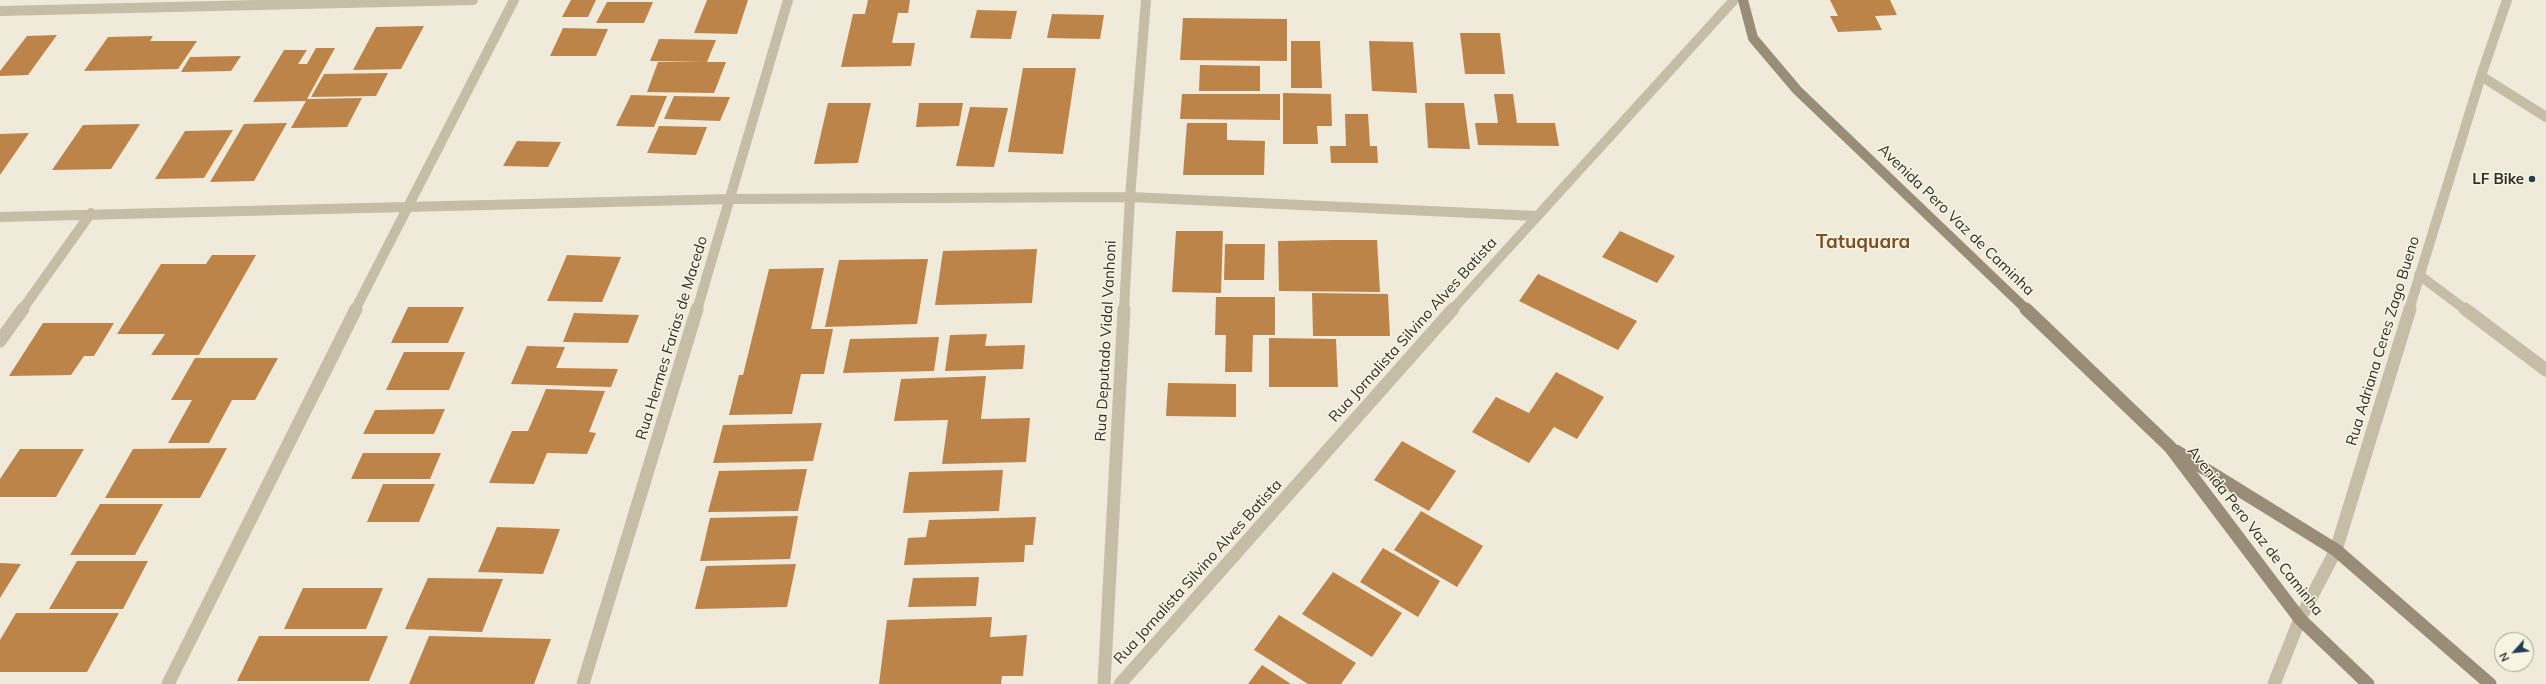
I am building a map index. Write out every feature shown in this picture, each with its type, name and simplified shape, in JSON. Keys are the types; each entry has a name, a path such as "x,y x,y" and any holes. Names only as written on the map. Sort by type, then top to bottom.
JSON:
{"street":[{"path":"0,11 473,0"},
{"path":"168,684 407,207 514,0"},
{"name":"Rua Hermes Farias de Macedo","path":"583,684 731,199 788,0"},
{"name":"Rua Deputado Vidal Vanhoni","path":"1104,684 1130,197 1146,0"},
{"name":"Rua Jornalista Silvino Alves Batista","path":"1120,684 1536,216 1734,0"},
{"name":"Avenida Pero Vaz de Caminha","path":"1743,0 1753,38 1797,90 2170,447 2300,619 2368,684"},
{"name":"Rua Adriana Ceres Zago Bueno","path":"2274,684 2300,619 2336,550 2481,76 2507,0"},
{"path":"2481,76 2546,117"},
{"path":"0,217 91,213 731,199 1130,197 1536,216"},
{"path":"0,341 91,213"},
{"path":"2420,276 2546,370"},
{"name":"Avenida Pero Vaz de Caminha","path":"2170,447 2336,550 2490,684"}],"building":[{"path":"571,0 596,0 588,17 562,17"},
{"path":"707,0 748,0 737,34 694,33"},
{"path":"868,0 910,0 908,13 898,13 892,43 915,43 911,66 841,67 853,14 865,14"},
{"path":"1830,0 1890,0 1897,15 1875,16 1882,30 1838,32 1830,16 1838,16"},
{"path":"607,2 653,2 644,23 596,23"},
{"path":"977,10 1017,11 1011,39 970,38"},
{"path":"1052,14 1104,15 1100,39 1047,38"},
{"path":"1183,18 1287,19 1287,61 1180,60"},
{"path":"424,26 401,69 353,70 376,27"},
{"path":"563,28 608,29 596,56 550,56"},
{"path":"1460,33 1500,33 1505,74 1465,74"},
{"path":"57,35 28,75 0,76 0,71 27,36"},
{"path":"153,36 150,41 197,41 178,69 84,71 108,37"},
{"path":"659,39 716,40 707,62 650,61"},
{"path":"1291,41 1320,41 1322,88 1291,88"},
{"path":"1369,41 1413,42 1417,93 1372,91"},
{"path":"316,48 335,48 307,99 362,98 347,127 291,128 306,101 253,102 284,50 307,50 298,64 307,64"},
{"path":"241,56 231,71 181,72 190,57"},
{"path":"658,62 726,62 714,93 647,92"},
{"path":"1200,65 1260,66 1260,91 1199,91"},
{"path":"1023,68 1076,68 1063,154 1008,152"},
{"path":"388,73 376,96 311,97 324,74"},
{"path":"1283,93 1331,94 1332,126 1317,126 1318,144 1283,144"},
{"path":"1182,94 1280,94 1280,120 1180,119"},
{"path":"1494,94 1513,94 1517,123 1555,123 1559,146 1478,145 1475,123 1498,123"},
{"path":"631,95 667,96 654,127 616,126"},
{"path":"674,96 730,97 720,121 664,119"},
{"path":"828,103 871,103 858,163 814,164"},
{"path":"919,103 963,103 959,126 916,127"},
{"path":"1425,103 1464,103 1470,149 1428,148"},
{"path":"970,107 1008,108 994,167 956,166"},
{"path":"1345,114 1368,114 1370,146 1377,146 1378,163 1331,163 1330,146 1346,146"},
{"path":"287,123 254,181 210,182 244,124"},
{"path":"1187,123 1227,123 1227,140 1265,141 1264,175 1183,175"},
{"path":"140,124 111,169 52,170 83,125"},
{"path":"659,126 707,127 696,155 647,153"},
{"path":"233,130 204,178 155,179 185,131"},
{"path":"29,133 0,175 0,134"},
{"path":"517,141 561,142 548,167 503,166"},
{"path":"1176,231 1223,231 1221,293 1172,292"},
{"path":"1620,231 1675,256 1657,283 1602,257"},
{"path":"1377,240 1380,292 1279,291 1278,241"},
{"path":"1225,244 1265,244 1264,280 1224,280"},
{"path":"1037,249 1032,303 935,305 943,251"},
{"path":"212,255 256,255 199,355 151,355 165,334 117,334 161,264 206,264"},
{"path":"567,255 621,257 602,302 547,301"},
{"path":"928,259 917,324 825,327 839,260"},
{"path":"824,268 811,329 833,329 824,374 801,374 792,414 729,415 739,375 743,375 769,269"},
{"path":"1538,274 1637,321 1618,350 1519,301"},
{"path":"1312,293 1388,294 1390,336 1313,336"},
{"path":"1216,297 1275,297 1275,335 1253,335 1252,372 1225,372 1226,335 1215,335"},
{"path":"408,307 464,307 448,343 391,343"},
{"path":"574,313 639,315 628,343 563,342"},
{"path":"43,323 114,323 94,356 84,356 71,375 9,376"},
{"path":"987,334 985,346 1025,345 1023,369 945,371 950,335"},
{"path":"939,337 934,371 843,373 850,339"},
{"path":"1269,338 1336,339 1338,387 1269,387"},
{"path":"527,346 565,347 556,368 618,369 611,387 511,384"},
{"path":"404,352 465,352 449,390 386,390"},
{"path":"195,358 278,358 255,400 232,400 209,443 168,443 192,400 171,400"},
{"path":"1556,372 1604,397 1577,439 1554,427 1529,463 1472,432 1496,397 1529,413"},
{"path":"986,376 981,419 1030,418 1026,462 942,464 948,420 894,421 901,379"},
{"path":"1168,383 1236,384 1236,417 1166,416"},
{"path":"546,389 605,391 589,432 596,433 587,454 547,453 534,484 489,483 512,431 528,431"},
{"path":"445,409 434,434 363,434 375,410"},
{"path":"822,423 813,461 713,463 723,425"},
{"path":"1402,441 1456,471 1429,511 1374,480"},
{"path":"227,448 200,498 105,498 133,449"},
{"path":"20,449 84,449 56,497 0,497 0,479"},
{"path":"363,453 441,453 430,479 351,479"},
{"path":"807,469 798,511 708,512 719,471"},
{"path":"1003,470 999,511 903,513 909,472"},
{"path":"383,484 435,484 419,522 367,522"},
{"path":"100,504 163,504 135,555 70,555"},
{"path":"1421,511 1483,546 1457,587 1394,550"},
{"path":"798,516 790,559 700,561 710,518"},
{"path":"1036,517 1033,545 1025,545 1024,562 904,565 908,538 926,537 929,520"},
{"path":"497,527 560,529 543,574 478,572"},
{"path":"1383,548 1440,581 1418,617 1360,582"},
{"path":"77,561 148,561 123,609 49,609"},
{"path":"0,563 21,564 0,598"},
{"path":"796,564 787,607 695,609 706,566"},
{"path":"1333,572 1402,613 1372,657 1302,614"},
{"path":"979,577 976,606 908,607 913,578"},
{"path":"428,578 503,579 482,632 405,629"},
{"path":"303,588 383,588 366,629 284,629"},
{"path":"16,613 119,613 87,672 0,672 0,640"},
{"path":"1279,615 1356,663 1341,684 1308,684 1254,650"},
{"path":"992,617 990,637 1027,635 1023,676 1002,676 1001,684 879,684 887,620"},
{"path":"259,636 388,636 369,681 237,681"},
{"path":"429,636 551,639 534,684 409,684"},
{"path":"1262,665 1291,684 1248,684"}],"place":[{"name":"LF Bike","path":"2532,179"}],"district":[{"name":"Tatuquara","path":"1863,242"}]}
